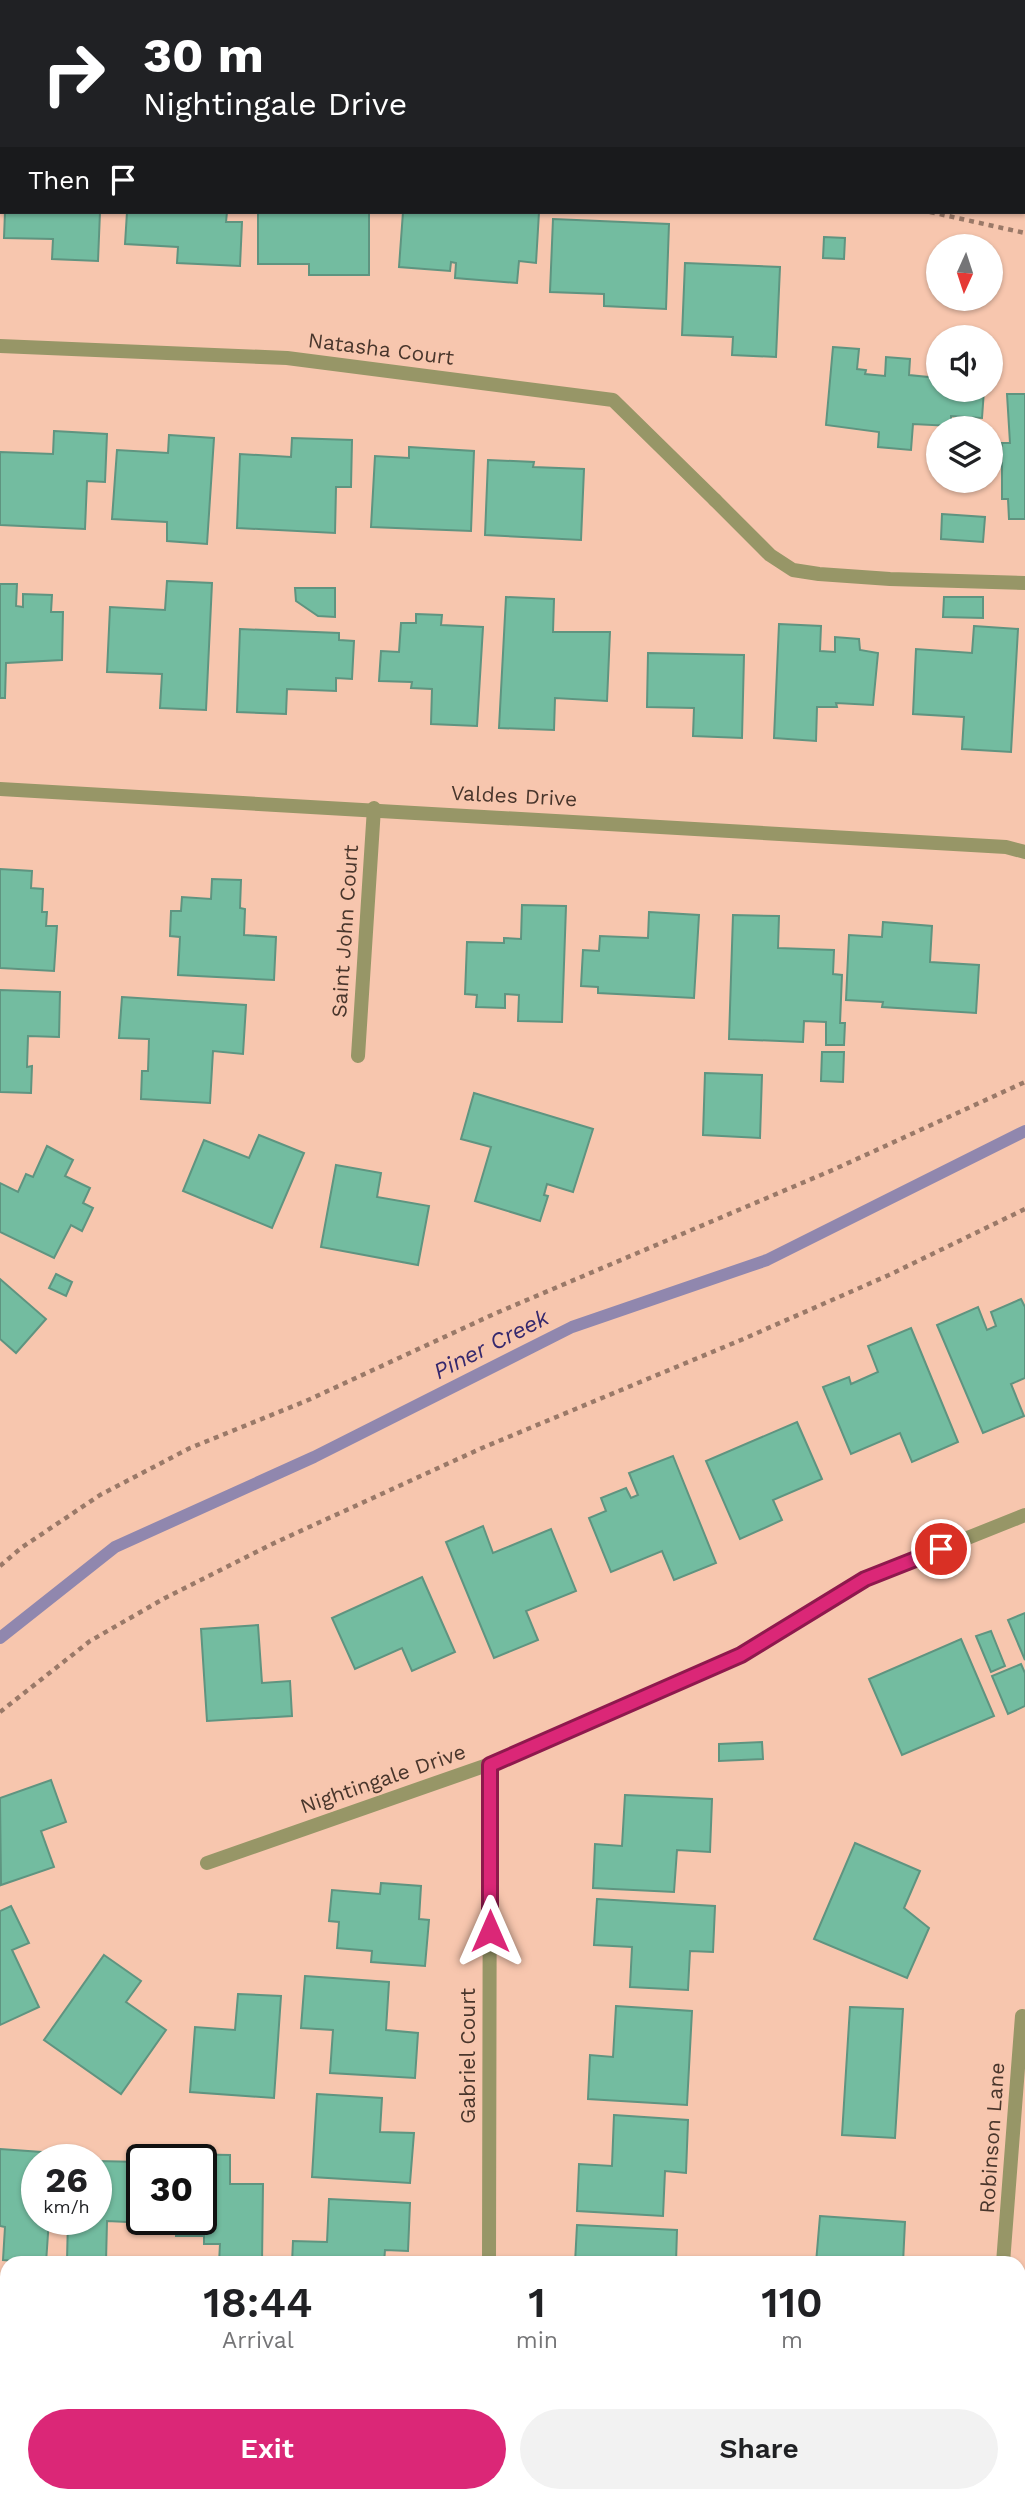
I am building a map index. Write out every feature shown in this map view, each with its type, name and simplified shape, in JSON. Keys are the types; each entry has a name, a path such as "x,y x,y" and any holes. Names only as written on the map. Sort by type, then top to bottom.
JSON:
{"street":[{"name":"Natasha Court","path":"0,346 287,358 613,400 770,555 793,570 890,579 1025,583"},
{"name":"Valdes Drive","path":"0,789 374,808 1006,847 1025,852"},
{"name":"Saint John Court","path":"358,1056 374,808"},
{"name":"Nightingale Drive","path":"207,1863 490,1765 741,1655 865,1579 1025,1515"},
{"name":"Gabriel Court","path":"489,2256 490,1765"},
{"name":"Robinson Lane","path":"1004,2256 1023,2016"}],"path":[{"path":"939,214 1025,233"},
{"path":"0,1566 21,1548 100,1495 190,1448 306,1401 494,1314 835,1169 1025,1082"},
{"path":"0,1712 90,1641 165,1598 270,1545 482,1448 889,1275 1025,1209"}],"building":[{"path":"5,214 100,214 98,261 52,259 53,239 4,238"},
{"path":"127,214 227,214 226,222 242,222 240,266 177,263 178,247 125,244"},
{"path":"258,214 369,214 369,275 309,275 309,264 258,264"},
{"path":"403,214 539,214 536,263 519,261 517,283 455,278 456,263 451,262 450,271 399,267"},
{"path":"553,219 669,224 666,309 604,306 604,294 550,292"},
{"path":"824,237 845,238 844,259 823,258"},
{"path":"685,263 780,267 776,357 732,355 733,337 682,335"},
{"path":"833,347 859,349 857,369 866,370 865,374 885,376 886,357 910,359 909,375 926,377 926,402 983,402 982,416 926,416 926,425 913,424 911,450 878,447 879,432 826,425"},
{"path":"1007,394 1025,394 1025,519 1009,519 1008,499 1002,499 1003,443 1010,443"},
{"path":"54,431 107,434 105,482 87,481 85,529 0,525 0,452 53,454"},
{"path":"169,435 214,438 207,544 167,541 167,522 112,519 117,450 168,453"},
{"path":"292,438 352,440 351,487 336,487 335,533 237,528 240,454 291,457"},
{"path":"409,447 474,451 471,531 371,527 375,456 409,458"},
{"path":"488,460 534,462 533,467 584,469 581,540 485,535"},
{"path":"942,514 985,517 983,542 941,539"},
{"path":"167,581 212,583 206,710 160,708 162,674 107,672 110,607 165,610"},
{"path":"0,584 17,584 16,606 23,607 23,594 52,595 51,612 63,612 62,660 6,663 5,698 0,698"},
{"path":"295,588 335,588 335,617 318,616 296,601"},
{"path":"506,597 554,599 553,632 610,632 607,701 555,698 554,730 499,728"},
{"path":"944,597 983,597 983,618 943,617"},
{"path":"416,614 442,615 441,625 483,627 477,726 431,724 432,689 411,688 412,682 379,681 381,651 399,652 401,623 416,623"},
{"path":"779,624 821,626 820,651 835,652 835,637 859,639 860,650 878,653 873,705 836,703 837,707 817,707 816,741 774,738"},
{"path":"974,626 1018,629 1011,752 962,749 964,717 913,714 916,649 972,653"},
{"path":"240,629 339,633 339,640 354,641 352,679 336,678 336,691 287,689 286,714 237,712"},
{"path":"648,653 744,655 742,738 693,736 694,708 647,707"},
{"path":"0,869 32,871 31,888 43,889 42,912 47,912 46,926 57,926 54,971 0,968"},
{"path":"212,879 241,880 240,908 245,909 244,935 276,937 274,980 178,975 180,937 170,936 171,911 181,911 182,897 211,899"},
{"path":"522,905 566,906 562,1022 518,1021 519,995 505,994 505,1008 476,1007 477,995 465,994 467,942 504,943 504,938 521,939"},
{"path":"649,912 699,915 694,998 598,993 598,987 581,986 583,950 599,951 600,936 648,938"},
{"path":"733,915 779,916 778,948 834,950 833,974 842,975 840,1023 845,1023 844,1045 826,1045 826,1022 804,1021 803,1042 729,1039"},
{"path":"883,922 932,926 930,962 979,965 976,1013 882,1007 883,1002 846,1000 849,935 882,937"},
{"path":"0,990 60,992 59,1037 28,1036 27,1067 32,1066 31,1093 0,1092"},
{"path":"122,997 246,1005 243,1054 213,1051 210,1103 141,1099 142,1071 148,1071 149,1039 119,1038"},
{"path":"822,1052 844,1052 843,1082 821,1081"},
{"path":"705,1073 762,1075 760,1138 703,1135"},
{"path":"474,1093 593,1129 573,1192 547,1184 544,1195 548,1196 540,1221 475,1201 491,1147 461,1139"},
{"path":"259,1135 304,1153 272,1228 183,1191 204,1140 249,1158"},
{"path":"47,1146 73,1160 65,1176 90,1188 83,1203 93,1208 82,1231 71,1225 54,1258 0,1232 0,1183 18,1192 26,1174 33,1177"},
{"path":"336,1165 381,1173 377,1197 429,1206 418,1265 321,1247"},
{"path":"56,1274 72,1282 66,1296 49,1288"},
{"path":"0,1279 46,1319 16,1353 0,1339"},
{"path":"1021,1299 1025,1307 1025,1378 1011,1384 1024,1416 983,1433 937,1325 978,1307 987,1330 996,1326 991,1312"},
{"path":"911,1328 958,1442 912,1462 900,1433 851,1454 823,1387 849,1377 851,1384 878,1372 868,1346"},
{"path":"797,1422 822,1479 773,1500 782,1520 740,1539 706,1461"},
{"path":"673,1456 716,1563 674,1580 662,1551 611,1572 589,1518 606,1511 601,1498 626,1488 631,1498 638,1495 629,1473"},
{"path":"483,1526 493,1553 551,1529 576,1591 526,1611 538,1640 494,1658 446,1542"},
{"path":"422,1577 455,1652 412,1671 402,1648 355,1669 332,1618"},
{"path":"1025,1613 1025,1660 1008,1620"},
{"path":"258,1625 262,1683 290,1681 292,1716 207,1721 201,1629"},
{"path":"991,1631 1005,1666 991,1672 976,1636"},
{"path":"961,1639 994,1716 902,1755 869,1679"},
{"path":"1021,1664 1025,1673 1025,1706 1008,1714 992,1676"},
{"path":"762,1742 763,1759 719,1761 719,1744"},
{"path":"51,1780 66,1822 41,1831 54,1867 1,1885 0,1798"},
{"path":"625,1795 712,1799 710,1852 677,1850 674,1892 593,1888 595,1844 622,1846"},
{"path":"855,1843 920,1871 904,1908 929,1928 907,1978 814,1939"},
{"path":"381,1883 421,1886 419,1919 429,1920 425,1966 371,1962 372,1951 337,1948 339,1922 329,1921 332,1890 380,1894"},
{"path":"597,1899 715,1906 713,1952 690,1951 688,1990 630,1987 632,1947 594,1945"},
{"path":"11,1906 29,1943 12,1950 39,2007 0,2025 0,1911"},
{"path":"104,1955 141,1981 126,2002 166,2030 121,2094 44,2040"},
{"path":"305,1976 389,1982 386,2030 418,2033 415,2078 330,2073 333,2030 301,2028"},
{"path":"238,1994 281,1996 274,2098 190,2092 195,2027 235,2030"},
{"path":"616,2006 692,2011 687,2105 588,2099 590,2055 613,2057"},
{"path":"850,2007 903,2009 895,2138 842,2135"},
{"path":"317,2094 382,2098 380,2132 414,2133 410,2183 312,2177"},
{"path":"614,2115 688,2120 686,2173 665,2171 663,2216 577,2211 579,2164 612,2166"},
{"path":"0,2149 21,2151 21,2235 48,2235 46,2256 3,2256 5,2227 0,2226"},
{"path":"217,2155 230,2155 230,2184 263,2184 262,2256 219,2256 220,2244 204,2244 204,2236 176,2236 217,2235"},
{"path":"112,2161 126,2162 126,2222 112,2221"},
{"path":"329,2199 410,2203 408,2251 385,2250 385,2256 292,2256 293,2241 327,2242"},
{"path":"820,2216 905,2222 903,2256 817,2256"},
{"path":"577,2225 677,2230 676,2256 575,2256"},
{"path":"68,2235 107,2235 106,2256 67,2256"}],"waterway":[{"name":"Piner Creek","path":"0,1638 115,1547 314,1457 572,1327 767,1260 1025,1131"}],"route":[{"path":"490,1931 490,1765 741,1655 865,1579 941,1549"}]}
